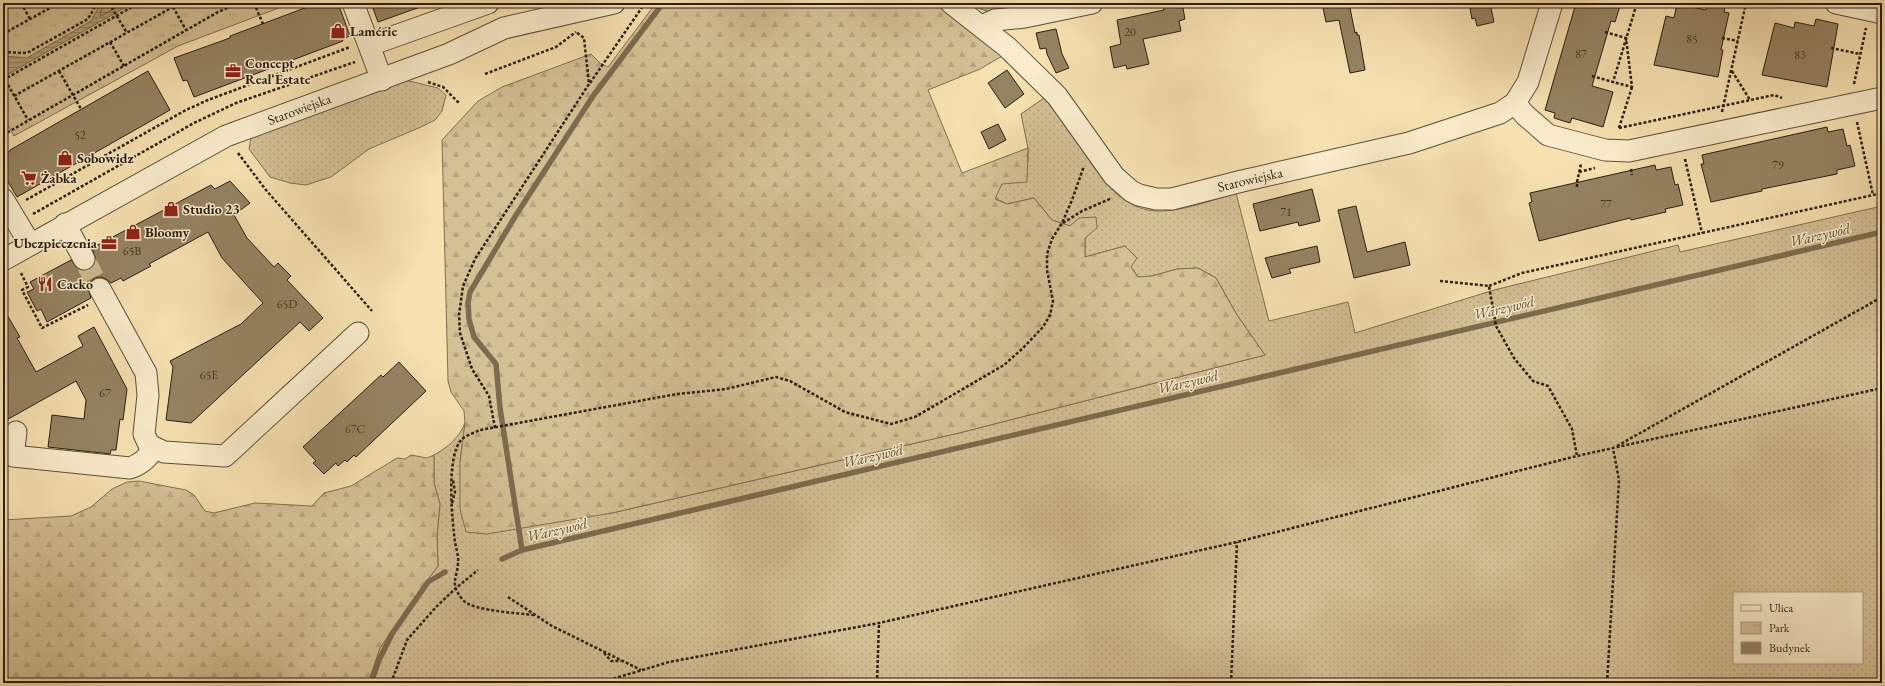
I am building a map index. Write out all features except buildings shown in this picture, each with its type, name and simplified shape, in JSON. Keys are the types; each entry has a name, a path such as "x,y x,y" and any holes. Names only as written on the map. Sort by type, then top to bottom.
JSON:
{"street":[{"path":"353,3 382,80"},
{"path":"369,43 488,3"},
{"name":"Starowiejska","path":"3,260 65,224 226,136 382,80 449,54 504,28 614,3"},
{"name":"Starowiejska","path":"951,3 1007,47 1057,96 1114,176 1131,191 1139,195 1156,199 1172,199 1250,179 1409,143 1484,120 1500,113 1515,103 1528,82 1552,3"},
{"path":"982,26 995,20 1025,17 1092,3"},
{"path":"1836,3 1876,11"},
{"path":"1515,103 1525,115 1548,135 1606,150 1629,151 1718,133 1853,97 1882,98"},
{"path":"3,199 30,244"},
{"path":"65,224 84,259"},
{"path":"102,292 146,373 148,395 144,434 149,445 164,452 225,456 358,333"},
{"path":"16,432 13,456 130,468 139,465 146,459 154,448"}],"path":[{"path":"21,3 30,20"},
{"path":"3,34 59,3"},
{"path":"3,52 28,53 88,19 97,3"},
{"path":"109,3 127,33"},
{"path":"28,120 4,78 139,3"},
{"path":"14,96 180,3"},
{"path":"3,135 218,12 240,3"},
{"path":"254,3 263,24"},
{"path":"496,427 489,396 472,369 460,333 458,315 463,286 475,260 589,84 645,3"},
{"path":"1613,82 1636,3"},
{"path":"1718,133 1746,3"},
{"path":"173,7 186,30"},
{"path":"485,74 556,46 576,32 588,9"},
{"path":"1873,195 1853,97 1860,54 1876,11"},
{"path":"576,32 584,38 589,84"},
{"path":"1605,32 1626,38"},
{"path":"1592,76 1632,87 1626,38"},
{"path":"1722,38 1738,41"},
{"path":"110,42 124,66"},
{"path":"24,201 201,103 369,43"},
{"path":"1831,48 1860,54"},
{"path":"407,70 415,78 443,87 460,104"},
{"path":"1619,128 1750,100 1731,70"},
{"path":"59,71 81,109"},
{"path":"534,615 476,606 464,602 456,588 454,580 458,563 451,509 452,475 455,457 461,440 480,430 677,394 726,390 776,377 790,381 846,412 891,424 915,417 1004,365 1043,327 1050,315 1053,301 1047,270 1047,254 1052,239 1062,223 1083,168 1088,138"},
{"path":"1681,140 1702,233"},
{"path":"238,153 266,190 372,311"},
{"path":"1577,187 1576,182 1583,158"},
{"path":"1062,223 1082,211 1131,191"},
{"path":"1440,281 1489,286 1522,273 1882,192"},
{"path":"20,272 28,287 22,290 42,328 102,292"},
{"path":"1489,286 1496,326 1514,358 1533,381 1548,386 1572,429 1577,456"},
{"path":"1613,448 1882,297"},
{"path":"599,683 669,662 878,623 1237,542 1577,456 1882,388"},
{"path":"1607,683 1619,480 1613,448"},
{"path":"1231,683 1237,542"},
{"path":"391,683 407,640 456,588 478,570"},
{"path":"508,597 552,626 603,651 611,661 622,661 641,670"},
{"path":"876,683 878,623"}],"green space":[{"path":"3,3 292,3 178,46 14,136 3,116"},
{"path":"656,3 939,3 956,14 1004,55 980,69 928,90 962,173 1028,148 1027,182 1002,184 995,199 1007,204 1034,198 1052,220 1070,226 1079,218 1096,217 1097,228 1085,238 1085,257 1125,246 1137,258 1131,267 1138,277 1152,276 1177,269 1198,268 1216,278 1237,315 1265,355 959,433 612,513 487,534 466,532 460,509 460,462 465,423 464,411 451,392 448,381 442,140 478,101 502,87 591,54 600,63 608,67"},
{"path":"969,3 1028,3 1029,7 998,12 984,10"},
{"path":"405,80 438,88 446,95 442,111 435,120 369,149 331,177 306,185 290,183 270,177 249,149 251,137"},
{"path":"1044,98 1061,116 1101,177 1114,191 1128,202 1144,209 1162,211 1181,209 1236,193 1269,321 1348,302 1355,333 1494,290 1678,245 1680,252 1882,206 1882,683 368,683 380,648 411,602 438,566 437,536 440,504 434,483 434,455 452,442 460,433 465,423 460,462 612,513 959,433 1265,355 1237,315 1216,278 1198,268 1177,269 1152,276 1138,277 1131,267 1125,246 1085,257 1085,238 1070,226 1052,220 1034,198 1007,204 995,198 1001,184 1028,162 1028,148 1021,114"},
{"path":"411,455 427,458 434,455 434,483 440,504 437,536 438,566 411,602 380,648 368,683 3,683 3,520 71,516 91,507 112,489 127,482 139,481 186,490 194,495 205,511 214,513 255,503 312,506 324,493 351,486 397,458 405,459"}],"water":[{"path":"101,3 133,3 3,77 3,56 27,58 91,21"}],"waterway":[{"path":"522,550 500,408 496,364 474,337 469,319 468,303 470,292 516,215 593,96 663,3"},
{"name":"Warzywód","path":"502,559 522,550 1882,232"},
{"name":"Warzywód","path":"371,683 379,660 392,634 428,582 445,572"}],"tunnel":[{"path":"84,259 100,289"}],"place":[{"name":"Lamérie","path":"338,31"},
{"name":"Concept Real Estate","path":"233,71"},
{"name":"Sobowidz","path":"65,158"},
{"name":"Żabka","path":"29,178"},
{"name":"Studio 23","path":"171,209"},
{"name":"Bloomy","path":"133,232"},
{"name":"Ubezpieczenia","path":"109,243"},
{"name":"Cacko","path":"45,284"}]}
